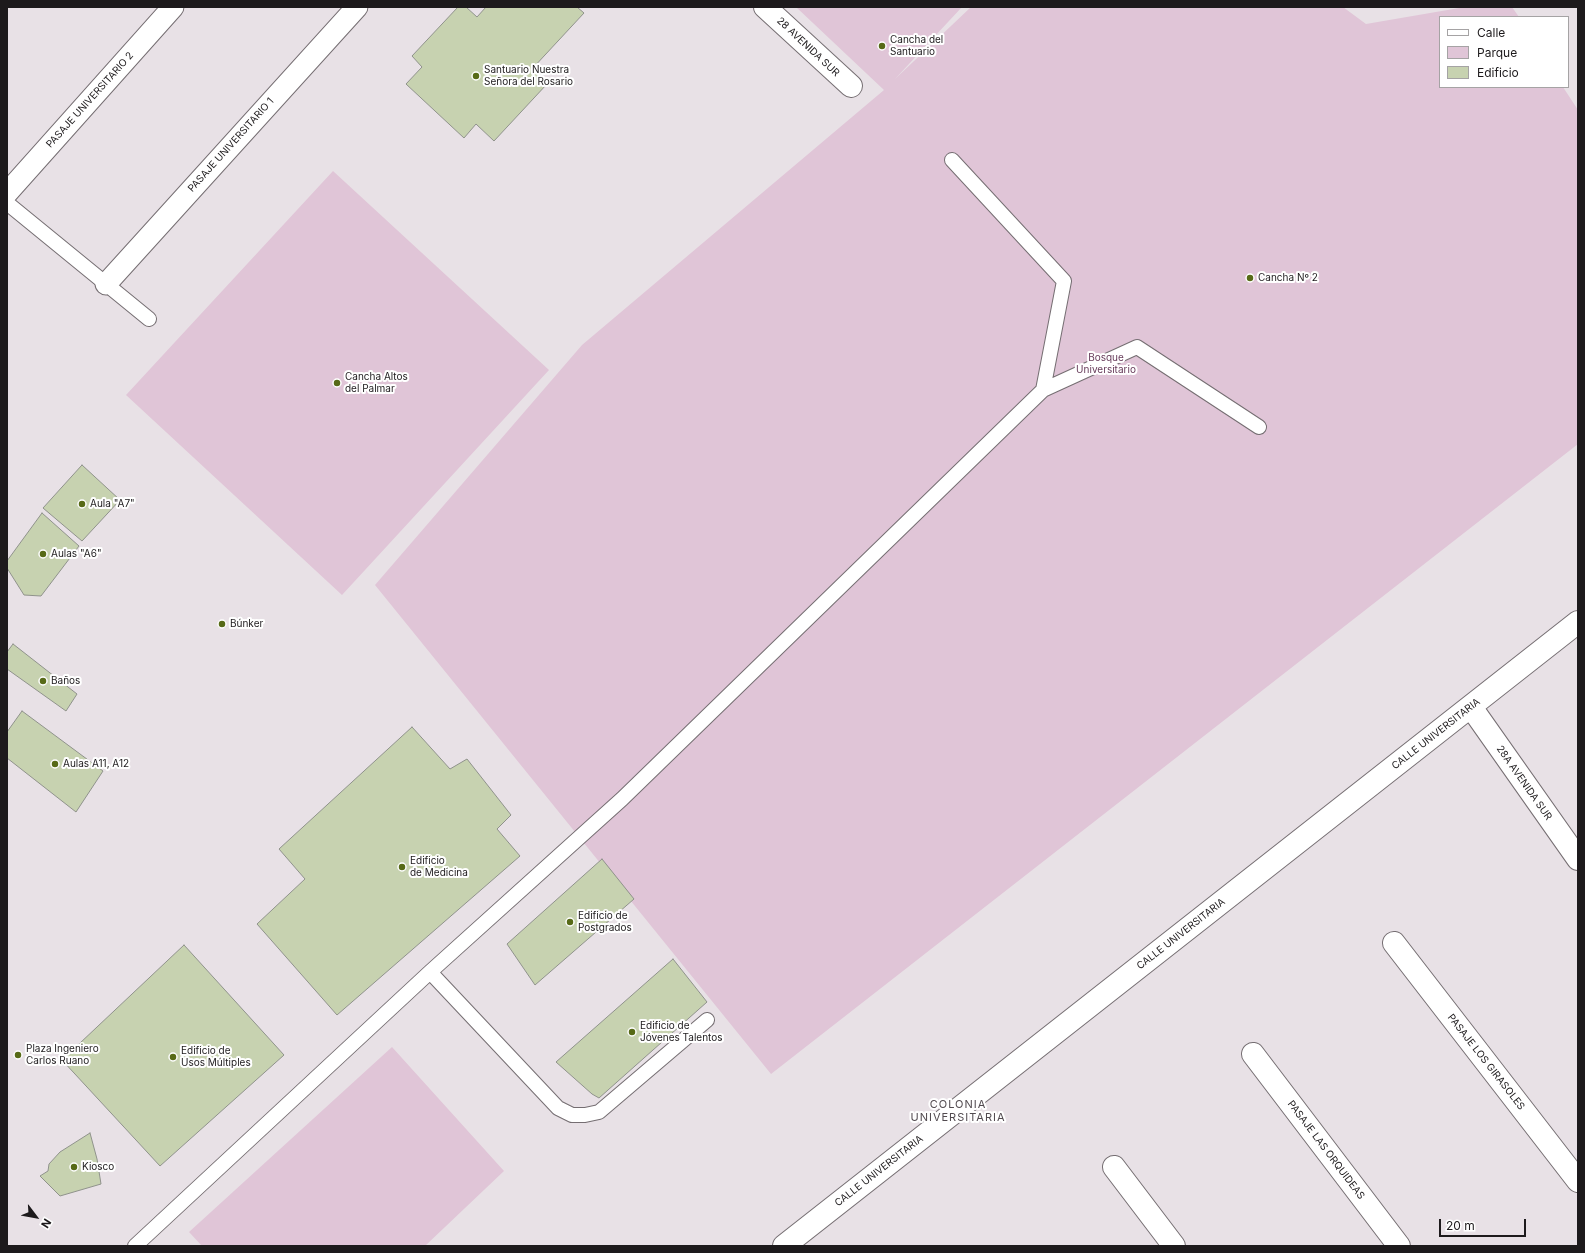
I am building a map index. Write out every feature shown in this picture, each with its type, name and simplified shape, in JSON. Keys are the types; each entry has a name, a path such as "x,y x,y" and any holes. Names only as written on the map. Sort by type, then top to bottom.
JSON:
{"street":[{"name":"PASAJE UNIVERSITARIO 2","path":"7,193 173,7"},
{"name":"PASAJE UNIVERSITARIO 1","path":"106,284 357,7"},
{"name":"28 AVENIDA SUR","path":"766,7 851,86"},
{"name":"CALLE UNIVERSITARIA","path":"784,1246 1578,622"},
{"name":"28A AVENIDA SUR","path":"1471,707 1578,859"},
{"name":"PASAJE LOS GIRASOLES","path":"1394,943 1578,1181"},
{"name":"PASAJE LAS ORQUIDEAS","path":"1253,1054 1399,1246"},
{"path":"1114,1167 1174,1246"}],"lane":[{"path":"952,160 1064,281 1043,390"},
{"path":"7,203 149,319"},
{"path":"135,1246 430,972 622,799 1043,390 1137,347 1259,427"},
{"path":"430,972 558,1108 572,1115 585,1115 599,1112 707,1020"}],"green space":[{"name":"Bosque Universitario","path":"796,7 962,7 895,79 971,7 1343,7 1366,24 1465,7 1512,7 1518,16 1439,16 1439,88 1564,88 1578,110 1578,444 771,1074 375,585 582,345 884,90"},
{"name":"Cancha Altos del Palmar","path":"333,171 549,370 342,595 126,395"},
{"path":"392,1047 504,1171 425,1246 202,1246 189,1232"}],"building":[{"name":"Santuario Nuestra Señora del Rosario","path":"458,7 466,7 477,17 486,7 577,7 584,13 532,69 547,84 494,141 476,124 464,138 406,84 422,67 412,56"},
{"name":"Aula \"A7\"","path":"82,465 120,500 82,541 43,508"},
{"name":"Aulas \"A6\"","path":"42,513 79,546 41,596 24,595 7,568 7,561"},
{"name":"Baños","path":"13,644 77,694 66,711 7,669 7,652"},
{"name":"Aulas A11, A12","path":"22,711 103,771 76,812 7,758 7,732"},
{"name":"Edificio de Medicina","path":"412,727 450,769 467,759 511,815 497,829 520,856 337,1015 257,924 305,879 279,849"},
{"name":"Edificio de Postgrados","path":"602,859 634,899 535,985 507,944"},
{"name":"Edificio de Usos Múltiples","path":"184,945 284,1055 160,1166 62,1060"},
{"name":"Edificio de Jóvenes Talentos","path":"673,959 707,1002 599,1098 592,1094 556,1062"},
{"name":"Kiosco","path":"90,1133 97,1159 101,1184 60,1196 40,1176 48,1171 49,1164 60,1152"}],"place":[{"name":"Cancha del Santuario","path":"882,46"},
{"name":"Santuario Nuestra Señora del Rosario","path":"476,76"},
{"name":"Cancha Nº 2","path":"1250,278"},
{"name":"Cancha Altos del Palmar","path":"337,383"},
{"name":"Aula \"A7\"","path":"82,504"},
{"name":"Aulas \"A6\"","path":"43,554"},
{"name":"Búnker","path":"222,624"},
{"name":"Baños","path":"43,681"},
{"name":"Aulas A11, A12","path":"55,764"},
{"name":"Edificio de Medicina","path":"402,867"},
{"name":"Edificio de Postgrados","path":"570,922"},
{"name":"Edificio de Jóvenes Talentos","path":"632,1032"},
{"name":"Plaza Ingeniero Carlos Ruano","path":"18,1055"},
{"name":"Edificio de Usos Múltiples","path":"173,1057"},
{"name":"Kiosco","path":"74,1167"}],"district":[{"name":"COLONIA UNIVERSITARIA","path":"958,1111"}]}
